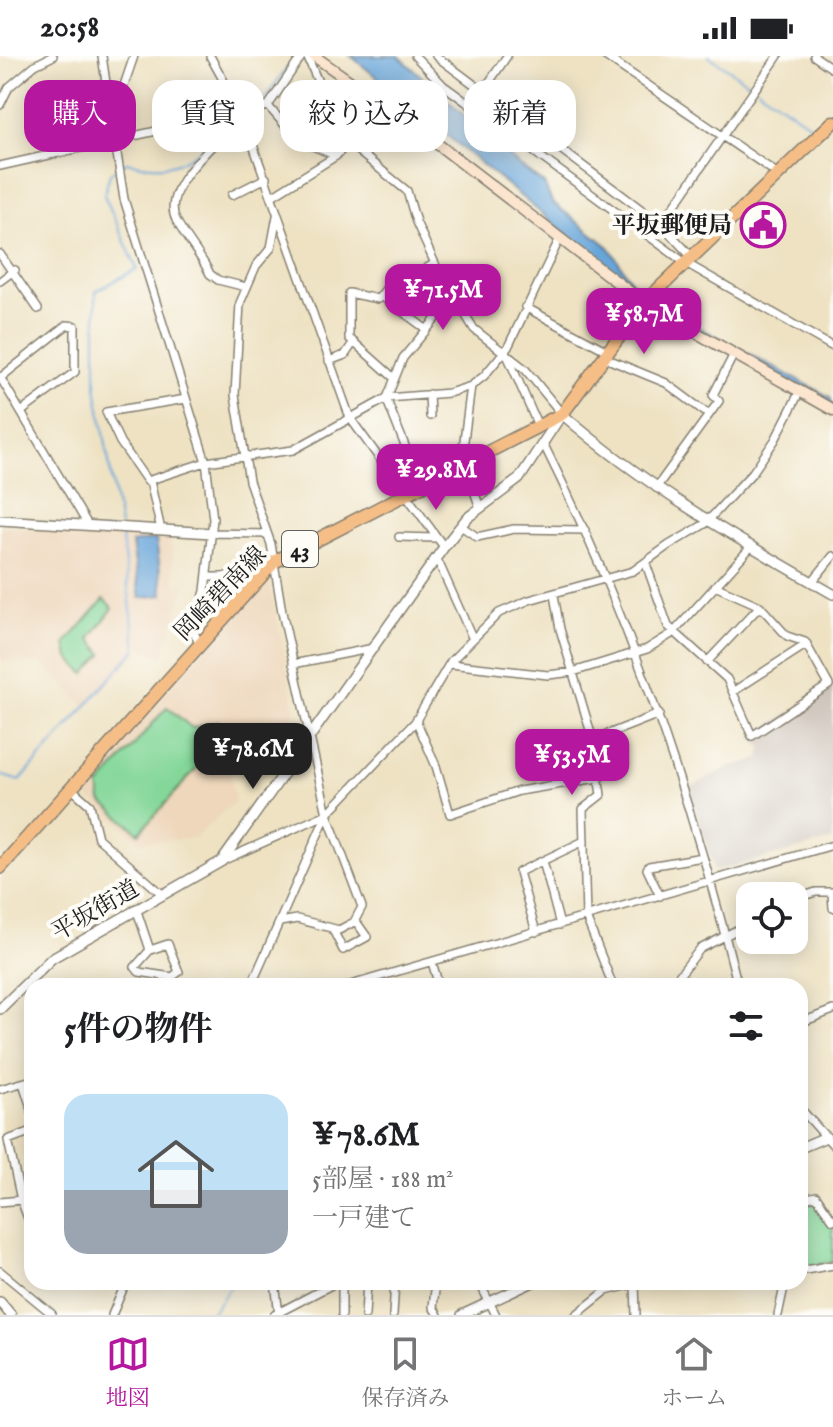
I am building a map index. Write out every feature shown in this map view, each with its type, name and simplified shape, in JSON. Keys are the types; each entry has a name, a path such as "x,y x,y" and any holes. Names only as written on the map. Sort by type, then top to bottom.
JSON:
{"main road":[{"path":"314,56 367,91 646,300 833,410"},
{"name":"岡崎碧南線","path":"0,868 274,562 562,414 646,300 833,122"}],"street":[{"path":"28,56 35,65"},
{"path":"0,105 9,87 35,65 53,56"},
{"path":"102,56 106,80"},
{"path":"127,80 134,56"},
{"path":"210,56 223,80"},
{"path":"264,107 305,56 316,80"},
{"path":"415,56 443,85 464,100"},
{"path":"436,56 467,80"},
{"path":"491,80 507,56"},
{"path":"605,56 778,174"},
{"path":"652,238 778,56"},
{"path":"814,56 833,69"},
{"path":"268,106 297,139 336,156"},
{"path":"0,166 64,152"},
{"path":"117,152 124,199 206,462 212,533 200,616 194,632 200,646"},
{"path":"208,152 186,172 176,188 173,211 210,274 218,280 246,287"},
{"path":"256,152 350,418 444,547"},
{"path":"272,196 340,152"},
{"path":"359,152 407,191 416,222 435,263 474,329 525,369 562,414 615,461 750,548 833,594"},
{"path":"535,152 652,238 833,347"},
{"path":"564,152 662,225 687,259"},
{"path":"232,195 266,178"},
{"path":"277,216 271,248 256,266 246,287 237,324 234,370 249,481 274,562 327,814 362,907 355,920 333,930 297,919 280,922"},
{"path":"150,481 206,462 293,450 386,398 471,386 506,353 560,238"},
{"path":"0,254 15,270 38,309"},
{"path":"393,377 353,343 348,335 349,293 375,299 381,296 399,272 409,279 435,263"},
{"path":"0,281 15,270"},
{"path":"381,296 426,329"},
{"path":"429,482 415,471 386,398 393,377 426,329 454,297"},
{"path":"525,307 607,355 666,383 709,415"},
{"path":"21,412 75,372 75,326 67,325 1,383 88,525"},
{"path":"329,361 345,355 353,343"},
{"path":"506,353 539,427"},
{"path":"656,488 719,401 713,395 734,354"},
{"path":"471,386 462,446 480,508"},
{"path":"255,978 327,814 416,720 450,664 472,637 499,613 529,600 604,581 646,564 669,545 708,521 753,472 801,389"},
{"path":"429,394 430,416"},
{"path":"161,530 150,481 120,442 106,412 186,399"},
{"path":"222,861 311,740 444,547 480,508 519,479 562,414"},
{"path":"544,445 585,530 659,714 736,978"},
{"path":"0,520 266,534"},
{"path":"461,526 477,537 514,529 585,530"},
{"path":"399,537 435,538"},
{"path":"450,664 528,674 573,672 663,642 750,548"},
{"path":"812,582 833,556"},
{"path":"437,559 472,637"},
{"path":"646,564 673,633 727,679 752,736 829,685 807,644 787,636 760,606 715,586"},
{"path":"207,577 223,577 250,570"},
{"path":"554,595 593,740 601,795 583,809 586,917 610,978"},
{"path":"707,662 760,606"},
{"path":"200,616 212,632"},
{"path":"734,691 807,644"},
{"path":"293,664 374,648"},
{"path":"593,740 659,714"},
{"path":"416,720 443,785 450,814 519,791 598,778"},
{"path":"72,789 90,805 98,838 162,894"},
{"path":"222,861 327,814"},
{"path":"536,932 519,872 584,841"},
{"path":"384,978 833,845"},
{"path":"660,896 647,869 649,866 703,857"},
{"name":"平坂街道","path":"32,978 52,958 222,861"},
{"path":"543,861 560,925"},
{"path":"808,895 833,892 833,908"},
{"path":"136,908 150,950"},
{"path":"333,930 343,950 367,937 355,920"},
{"path":"677,978 700,949 736,931"},
{"path":"168,944 179,972 172,977 139,972 135,967 150,950 168,944"},
{"path":"432,962 437,978"},
{"name":"平坂街道","path":"0,1009 24,985"},
{"path":"808,1020 833,1010"},
{"path":"0,1089 23,1083 24,1086"},
{"path":"808,1116 831,1139 808,1146"},
{"path":"24,1134 8,1140 24,1208"},
{"path":"808,1198 816,1196 833,1220"},
{"path":"0,1202 21,1200"},
{"path":"808,1270 833,1265"},
{"path":"0,1271 53,1315"},
{"path":"112,1315 123,1290"},
{"path":"276,1290 277,1314 324,1290"},
{"path":"340,1290 342,1315"},
{"path":"365,1315 367,1290"},
{"path":"393,1315 395,1290"},
{"path":"435,1290 433,1307 438,1315"},
{"path":"483,1290 496,1315"},
{"path":"462,1315 515,1290"},
{"path":"576,1315 610,1290"},
{"path":"634,1290 636,1315"},
{"path":"778,1315 783,1290"},
{"path":"0,1302 11,1315"}],"shaded area":[{"path":"0,526 171,539 175,584 186,583 162,658 142,648 87,707 41,663 0,661"},
{"path":"268,578 295,706 292,724 251,738 249,759 229,767 235,801 195,838 140,842 80,790"},
{"path":"833,685 833,840 715,871 688,788 730,767 760,759 762,747 752,737"}],"green space":[{"path":"104,599 113,608 90,639 103,654 85,674 69,658 66,643"},
{"path":"167,707 192,728 218,721 222,740 139,833 101,801 99,786"},
{"path":"815,1200 833,1226 833,1262 808,1267 808,1202"}],"water":[{"path":"351,56 399,56 425,80 380,80"},
{"path":"448,101 464,115 464,149 448,136"},
{"path":"467,152 504,152 544,184 552,202 609,247 631,281 678,316 830,397 833,406 675,320"},
{"path":"156,539 163,595 140,598 132,543"}],"waterway":[{"path":"264,99 296,56"},
{"path":"709,56 753,86"},
{"path":"758,89 819,131"},
{"path":"121,166 126,162 170,165 197,152"},
{"path":"115,170 110,174 104,195 137,269 96,291 96,387 120,526"},
{"path":"0,775 20,781 136,649 121,532"},
{"path":"210,1315 228,1290"}],"place":[{"name":"平坂郵便局","path":"763,225"}]}
